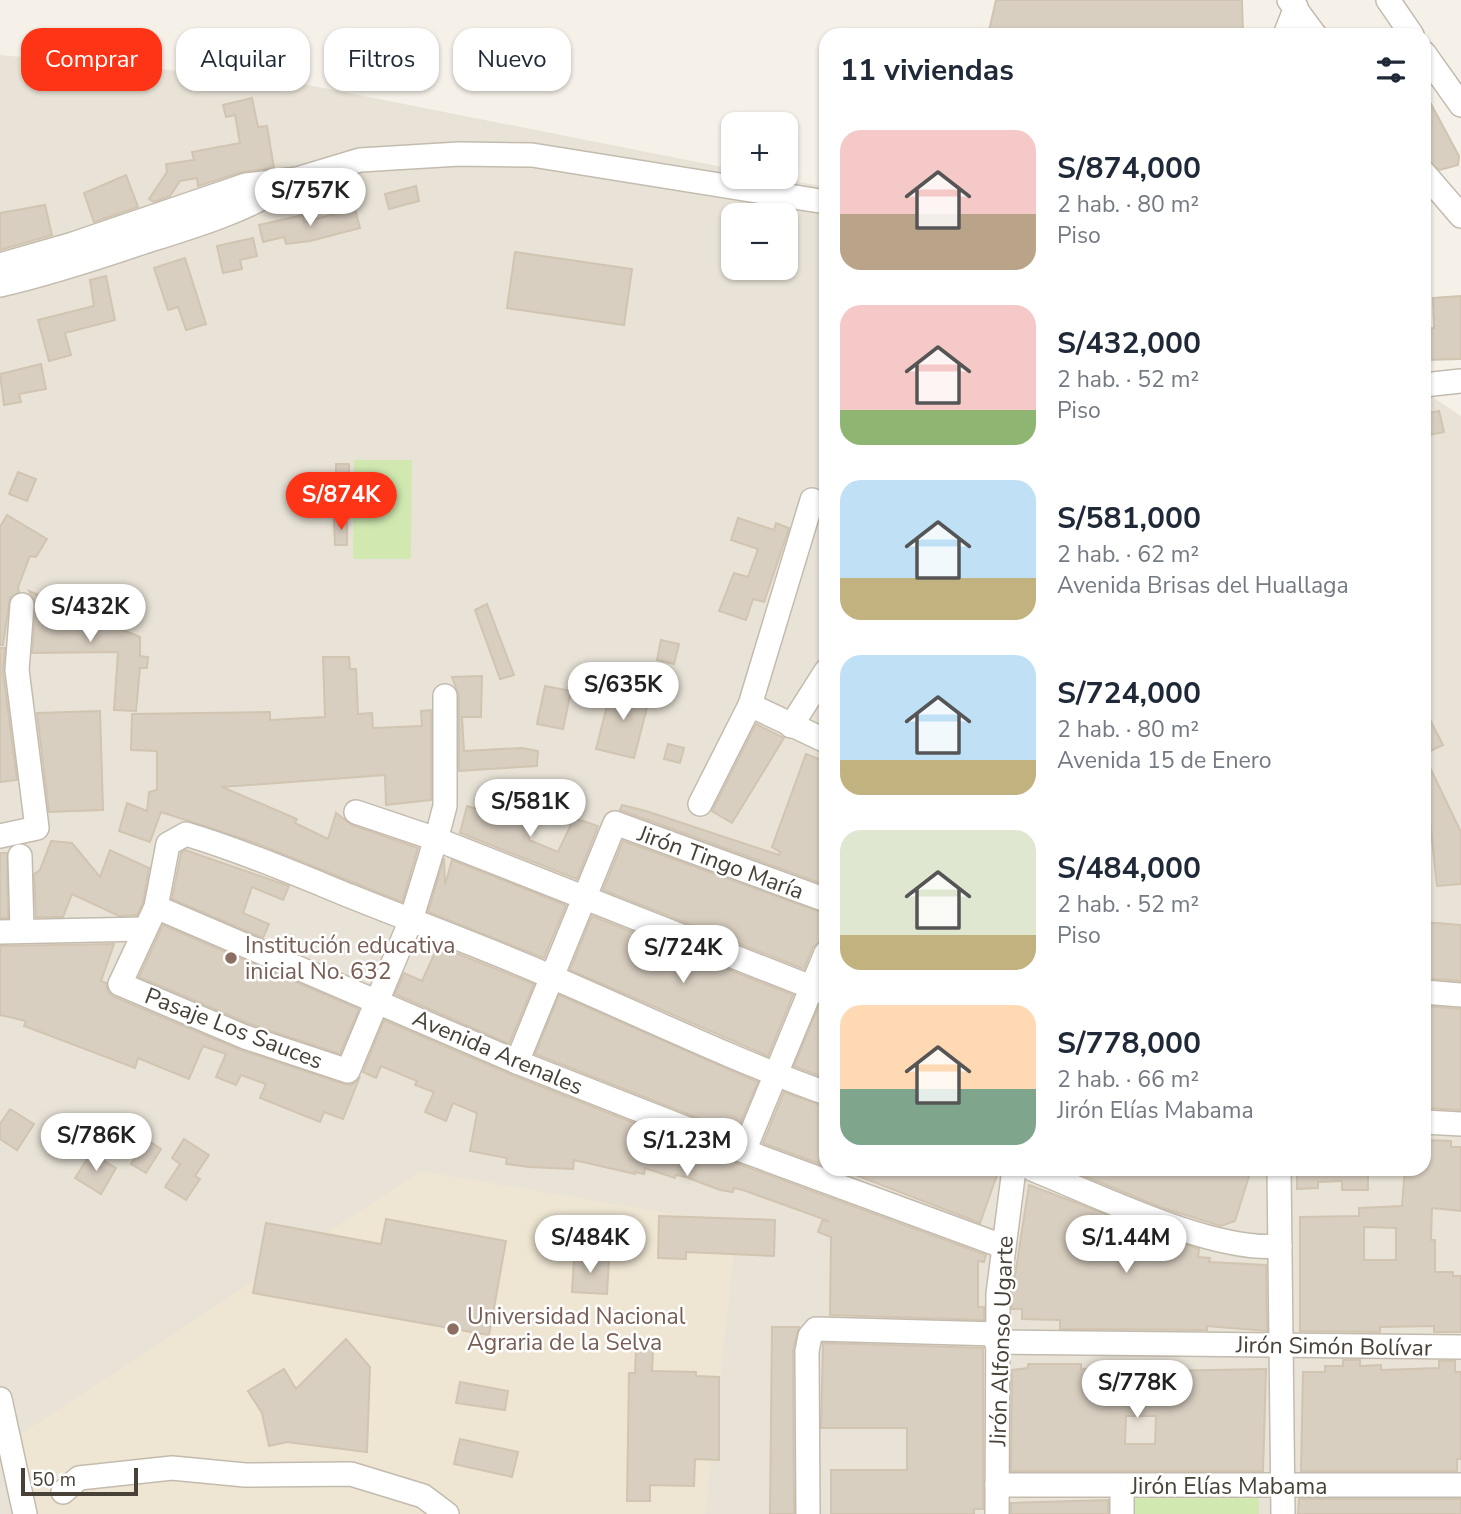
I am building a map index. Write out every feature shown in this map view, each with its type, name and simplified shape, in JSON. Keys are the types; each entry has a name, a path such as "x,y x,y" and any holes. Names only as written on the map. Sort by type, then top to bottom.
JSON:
{"street":[{"path":"1388,0 1407,28"},
{"path":"1287,28 1292,4"},
{"path":"1292,4 1310,28"},
{"path":"1431,62 1461,105"},
{"path":"0,265 73,244 246,184 297,179 360,160 459,154 532,155 819,201"},
{"path":"0,285 63,269 250,207 297,179"},
{"path":"1431,181 1461,216"},
{"path":"1431,384 1461,381"},
{"path":"700,804 750,705 812,500"},
{"path":"0,836 37,828 17,670 22,605"},
{"path":"791,726 819,682"},
{"path":"377,1001 411,920 436,839 445,796 445,696"},
{"path":"750,705 819,738"},
{"path":"356,812 436,839 819,991 776,1076 744,1151"},
{"name":"Jirón Tingo María","path":"585,897 615,824 819,897"},
{"path":"20,856 11,932 145,929 156,907 168,844 186,834 225,845 550,976 776,1076 819,1091"},
{"path":"517,1062 550,976 585,897"},
{"name":"Avenida Arenales","path":"156,907 517,1062 744,1151 1002,1246"},
{"name":"Pasaje Los Sauces","path":"145,929 121,984 244,1037 348,1071 377,1001"},
{"path":"1431,993 1461,995"},
{"path":"1431,1122 1461,1124"},
{"name":"Jirón Alfonso Ugarte","path":"997,1514 996,1338 1002,1246 1013,1176"},
{"path":"1049,1176 1140,1213 1224,1242 1259,1248 1280,1246"},
{"path":"1279,1176 1283,1514"},
{"name":"Jirón Simón Bolívar","path":"808,1514 810,1336 816,1329 996,1338 1461,1347"},
{"path":"0,1399 25,1514"},
{"path":"63,1492 79,1478 172,1468 245,1475 351,1474 423,1496 447,1514"},
{"name":"Jirón Elías Mabama","path":"997,1485 1461,1486"},
{"path":"1122,1486 1122,1514"}],"shaded area":[{"path":"0,55 21,57 21,91 162,91 162,69 176,71 176,91 310,91 310,85 324,88 324,91 339,91 721,167 721,189 798,189 798,182 819,186 819,1176 1431,1176 1431,396 1461,416 1461,1514 0,1514"},
{"name":"Universidad Nacional Agraria de la Selva","path":"421,1171 737,1225 705,1514 37,1514 21,1434"}],"green space":[{"path":"354,460 412,460 411,559 353,559"},
{"path":"1121,1493 1259,1493 1259,1514 1122,1514"}],"building":[{"path":"996,0 1242,0 1243,28 990,28"},
{"path":"252,98 258,127 267,126 274,168 242,172 198,186 197,178 180,181 170,196 154,202 149,199 167,172 166,164 194,160 192,152 240,143 235,115 226,117 223,105"},
{"path":"1431,104 1459,156 1458,165 1440,170 1431,164"},
{"path":"126,175 138,207 94,222 84,193"},
{"path":"416,186 419,201 389,209 385,194"},
{"path":"45,205 52,235 0,250 0,213"},
{"path":"355,209 360,228 310,241 286,244 284,237 263,242 259,225 303,215 304,222"},
{"path":"253,238 257,256 240,260 242,269 223,273 217,246"},
{"path":"515,252 632,269 624,325 507,308"},
{"path":"185,258 206,324 186,330 178,307 168,310 154,268"},
{"path":"106,276 115,320 65,333 71,355 49,361 38,320 94,306 90,280"},
{"path":"1461,296 1461,359 1431,360 1433,298"},
{"path":"41,364 46,389 19,394 21,402 4,405 0,374"},
{"path":"1439,411 1444,432 1431,435 1431,413"},
{"path":"336,464 349,464 349,495 336,495"},
{"path":"18,472 36,479 27,501 9,494"},
{"path":"7,515 47,539 36,557 30,556 18,587 19,592 10,598 3,645 0,645 0,527"},
{"path":"738,518 774,530 776,523 789,528 764,602 753,599 746,620 719,611 734,573 748,577 758,549 731,540"},
{"path":"334,520 347,520 347,545 335,545"},
{"path":"29,591 140,637 140,656 148,657 147,668 140,668 136,711 114,710 118,652 32,653 36,606"},
{"path":"487,604 514,675 500,679 475,610"},
{"path":"661,640 679,644 674,664 657,660"},
{"path":"0,648 5,648 3,672 17,780 0,782"},
{"path":"323,657 349,657 350,669 356,669 358,714 372,713 373,728 422,726 421,711 431,710 431,800 386,805 385,775 222,787 297,819 295,823 328,839 336,813 352,825 418,848 402,902 253,842 161,812 150,842 119,831 127,803 147,811 149,792 157,790 157,751 131,750 132,714 270,712 270,720 325,717"},
{"path":"482,676 481,717 462,717 464,751 522,748 538,751 537,766 459,771 459,696 452,677"},
{"path":"545,686 571,691 563,729 537,724"},
{"path":"612,686 650,696 634,758 596,749"},
{"path":"100,711 103,810 49,812 37,713"},
{"path":"1431,722 1443,745 1431,751"},
{"path":"756,724 784,738 732,823 712,811"},
{"path":"668,744 684,748 680,763 664,759"},
{"path":"806,754 819,759 819,882 620,810 622,805 646,811 779,855 780,852 772,847"},
{"path":"1431,770 1461,832 1461,884 1437,886 1431,830"},
{"path":"467,806 498,815 500,810 534,814 529,840 558,852 574,818 598,826 577,879 460,833"},
{"path":"51,841 72,843 100,877 110,850 149,868 143,903 137,915 119,916 72,894 63,917 36,917 34,874 40,870"},
{"path":"623,841 819,911 819,943 813,947 804,969 603,890"},
{"path":"185,850 289,886 283,900 252,887 243,913 269,924 263,938 172,899 181,853"},
{"path":"0,853 7,853 8,918 0,918"},
{"path":"444,858 445,885 452,860 566,905 544,958 428,912"},
{"path":"592,916 793,995 768,1056 570,970"},
{"path":"1431,923 1461,925 1461,981 1431,979"},
{"path":"163,925 359,1009 340,1054 250,1024 139,977"},
{"path":"114,944 101,981 106,983 108,992 114,997 241,1050 344,1084 351,1085 359,1079 343,1119 324,1112 320,1122 260,1098 266,1084 241,1075 236,1085 216,1077 226,1054 203,1046 189,1079 138,1058 135,1068 24,1026 26,1021 0,1015 0,946"},
{"path":"438,946 534,984 509,1044 395,994 404,973 422,981"},
{"path":"559,995 758,1082 736,1133 535,1054"},
{"path":"819,1005 819,1075 794,1066"},
{"path":"1431,1007 1461,1009 1461,1110 1431,1108"},
{"path":"384,1020 512,1075 739,1164 986,1255 984,1262 978,1261 978,1307 984,1307 984,1320 830,1315 831,1237 818,1232 822,1221 829,1221 743,1190 720,1190 686,1177 676,1175 675,1178 645,1168 644,1174 635,1174 574,1160 573,1169 529,1167 506,1164 507,1158 470,1151 477,1113 453,1103 446,1121 425,1112 434,1092 415,1085 417,1081 381,1066 376,1078 363,1072"},
{"path":"784,1092 819,1104 819,1163 763,1143"},
{"path":"10,1109 34,1124 17,1150 0,1139 0,1124"},
{"path":"146,1139 161,1149 146,1173 131,1164"},
{"path":"184,1139 209,1155 195,1176 200,1179 186,1200 165,1187 180,1164 172,1158"},
{"path":"1431,1140 1451,1141 1451,1147 1461,1147 1461,1211 1432,1208 1431,1240 1435,1240 1435,1272 1453,1272 1453,1276 1461,1276 1461,1332 1434,1332 1434,1326 1380,1327 1380,1332 1300,1331 1300,1217 1359,1216 1359,1208 1402,1206 1404,1176 1431,1176","holes":["1364,1227 1396,1228 1396,1260 1364,1260"]},
{"path":"91,1153 116,1168 101,1194 75,1178"},
{"path":"858,1176 997,1176 980,1223"},
{"path":"1085,1176 1249,1176 1235,1221 1221,1226 1160,1207"},
{"path":"1297,1176 1368,1176 1368,1190 1342,1190 1342,1181 1318,1182 1318,1188 1297,1189"},
{"path":"1029,1185 1199,1249 1198,1257 1210,1258 1209,1262 1266,1265 1267,1331 1207,1326 1207,1330 1060,1329 1060,1320 1022,1319 1022,1309 1012,1309 1012,1295"},
{"path":"659,1216 775,1220 774,1256 686,1252 686,1259 658,1258"},
{"path":"386,1219 506,1241 489,1335 253,1293 266,1223 381,1244"},
{"path":"574,1257 609,1259 607,1294 572,1292"},
{"path":"772,1327 799,1327 793,1351 794,1514 770,1514"},
{"path":"346,1339 370,1367 367,1452 287,1442 269,1446 262,1413 248,1391 284,1369 296,1389"},
{"path":"823,1343 983,1348 983,1509 974,1509 974,1514 831,1514 831,1470 907,1470 907,1428 821,1428"},
{"path":"636,1348 653,1348 652,1371 696,1372 696,1376 719,1377 719,1460 695,1459 694,1486 650,1485 650,1501 627,1501 629,1373 635,1373"},
{"path":"1343,1360 1360,1360 1360,1366 1381,1365 1381,1370 1439,1368 1439,1361 1455,1361 1455,1372 1461,1372 1461,1459 1457,1459 1457,1471 1301,1471 1303,1372 1325,1372 1325,1366 1343,1366"},
{"path":"1028,1364 1081,1364 1081,1369 1266,1369 1263,1471 1011,1471 1012,1370 1028,1368","holes":["1126,1416 1156,1416 1155,1444 1125,1444"]},
{"path":"460,1382 508,1391 505,1410 456,1403"},
{"path":"460,1439 518,1452 512,1477 454,1464"},
{"path":"1299,1499 1461,1499 1461,1514 1298,1514"},
{"path":"1108,1500 1108,1514 1011,1514 1011,1503"}],"place":[{"name":"Institución educativa inicial No. 632","path":"231,958"},
{"name":"Universidad Nacional Agraria de la Selva","path":"453,1329"}]}
